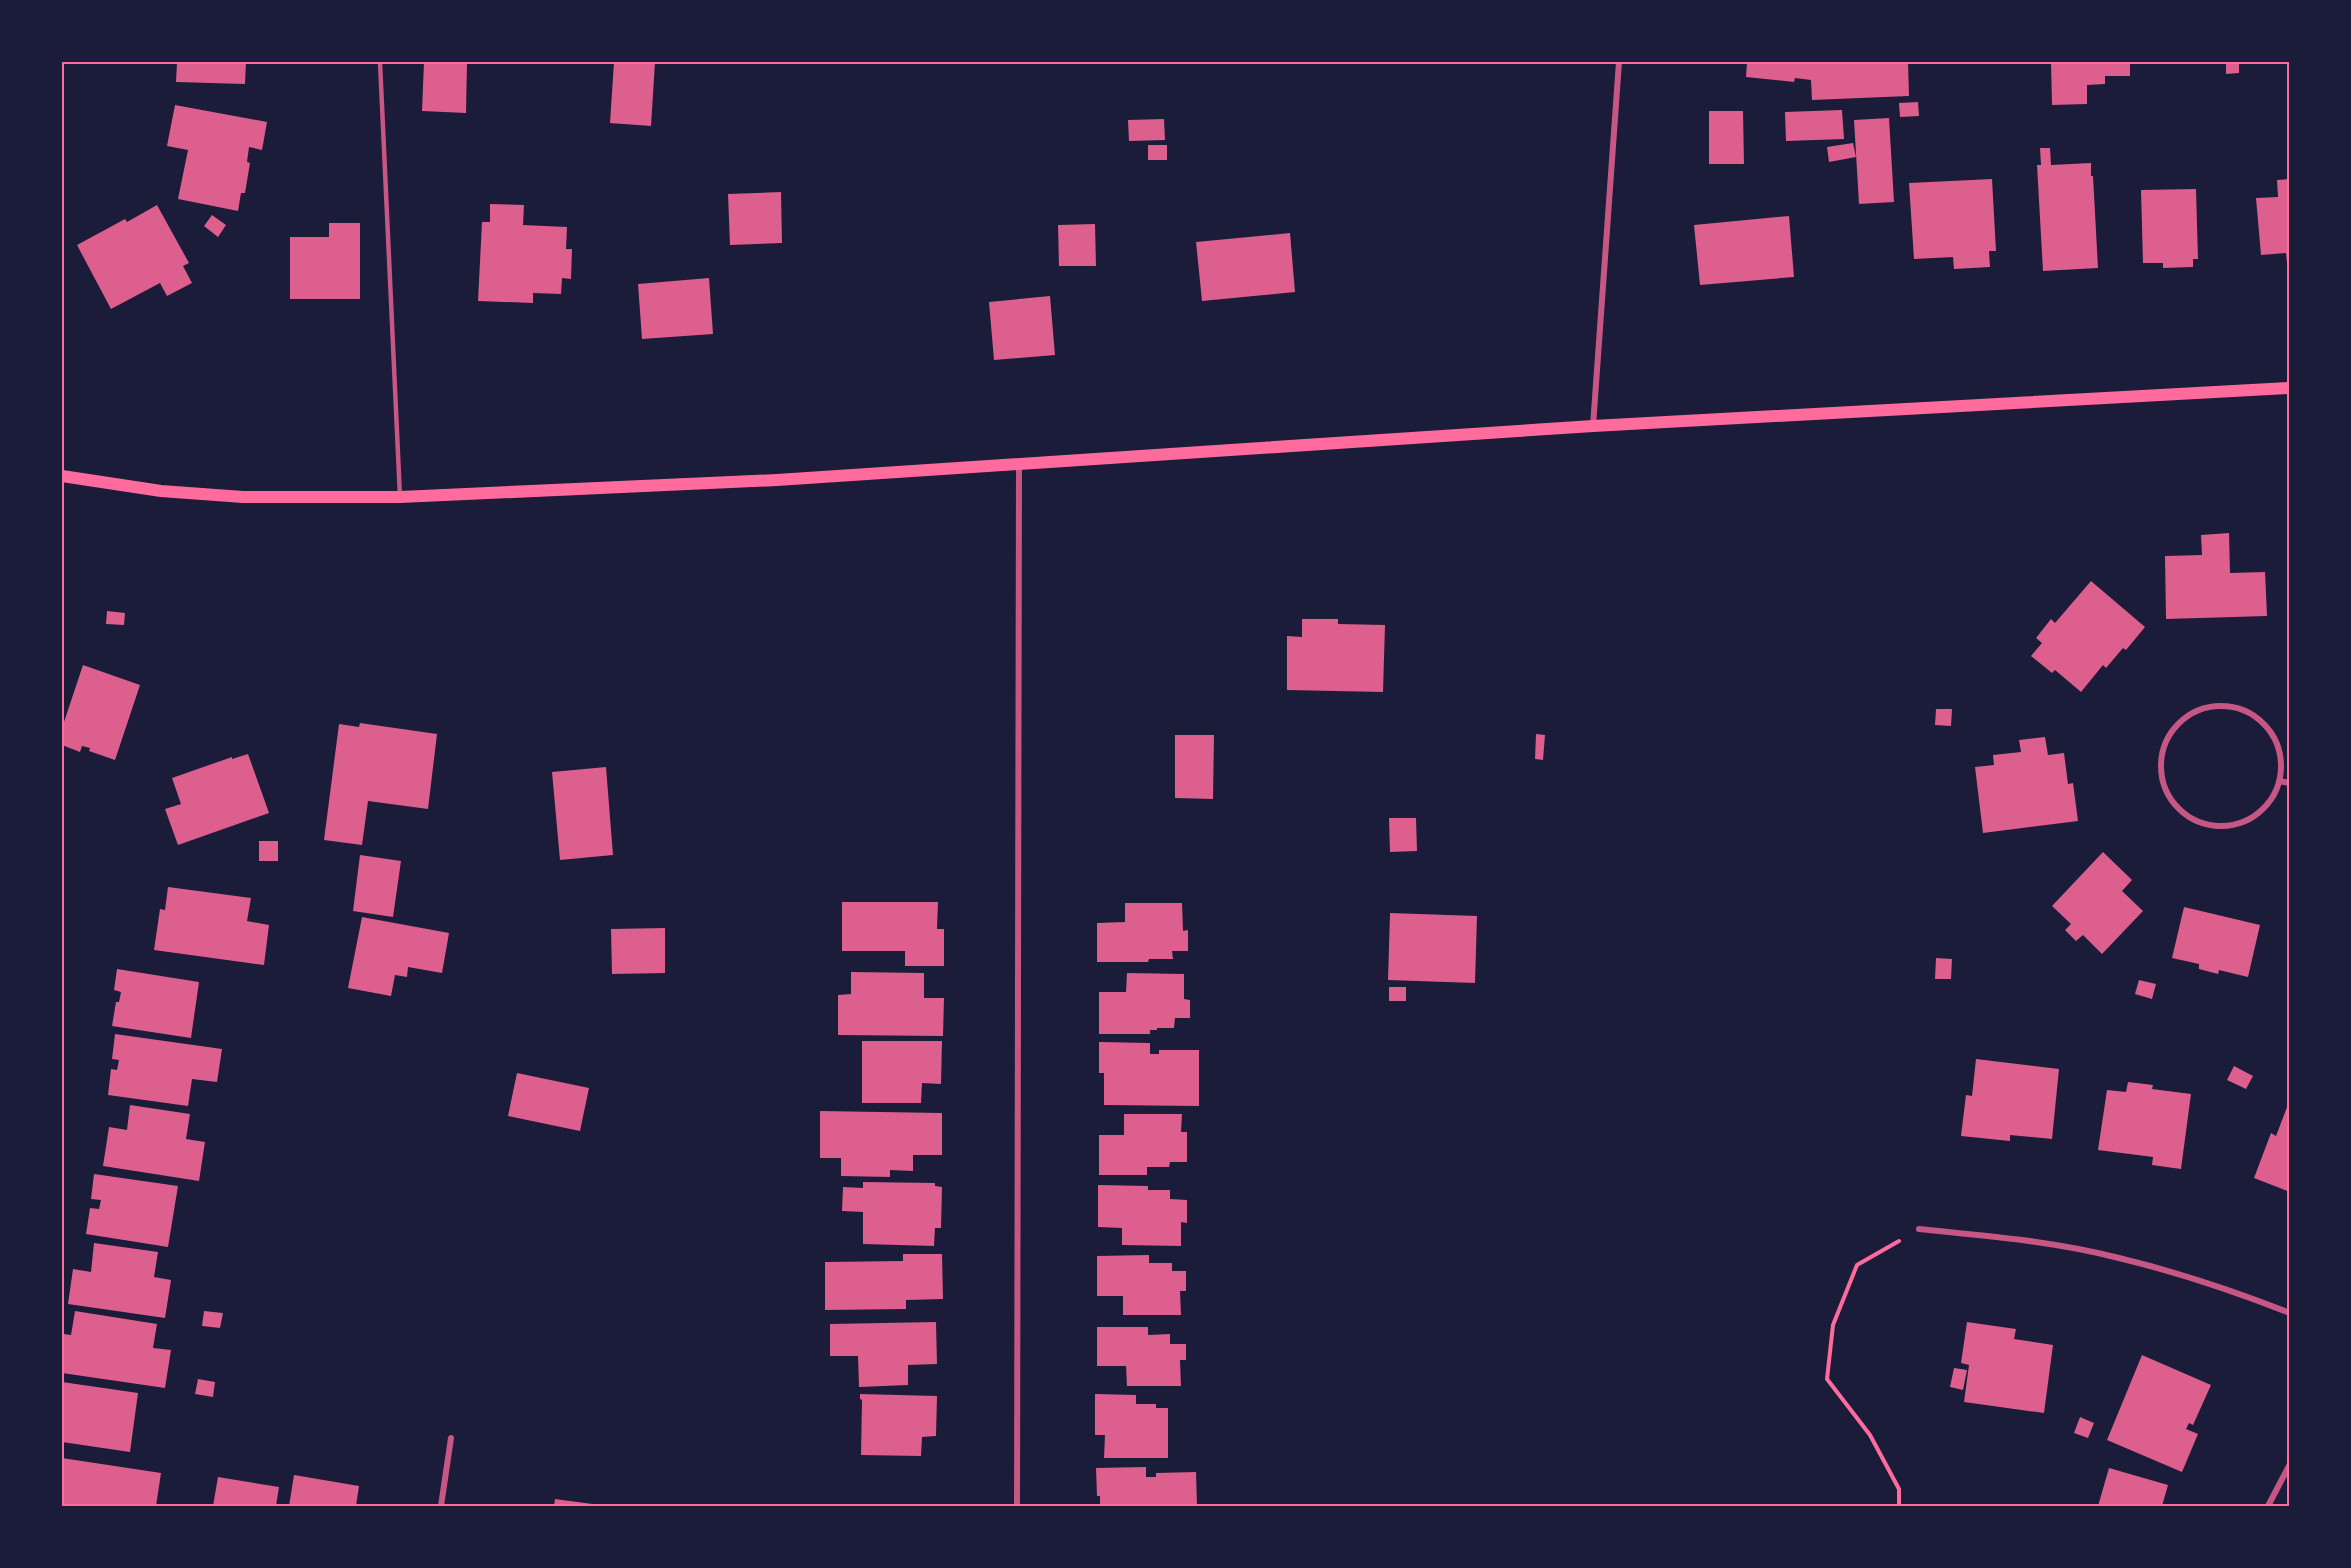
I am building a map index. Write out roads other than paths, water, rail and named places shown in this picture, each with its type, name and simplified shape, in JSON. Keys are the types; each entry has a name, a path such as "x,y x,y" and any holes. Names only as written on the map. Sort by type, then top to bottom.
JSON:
{"main road":[{"path":"62,476 161,491 243,497 400,497 777,480 1019,462 1593,426 2289,388"}],"street":[{"path":"1593,426 1619,62"},
{"path":"1017,1506 1019,462"},
{"path":"2214,706 2234,707 2251,714 2266,726 2276,743 2280,762 2279,781 2271,800 2256,814 2238,824 2218,827 2197,822 2180,812 2168,795 2161,776 2161,756 2168,738 2179,723 2196,712 2214,706"},
{"path":"2279,781 2289,783"},
{"path":"1919,1229 2032,1241 2118,1257 2200,1281 2289,1314"},
{"path":"441,1506 451,1438"},
{"path":"2268,1506 2289,1464"}],"lane":[{"path":"380,62 400,497"}]}
